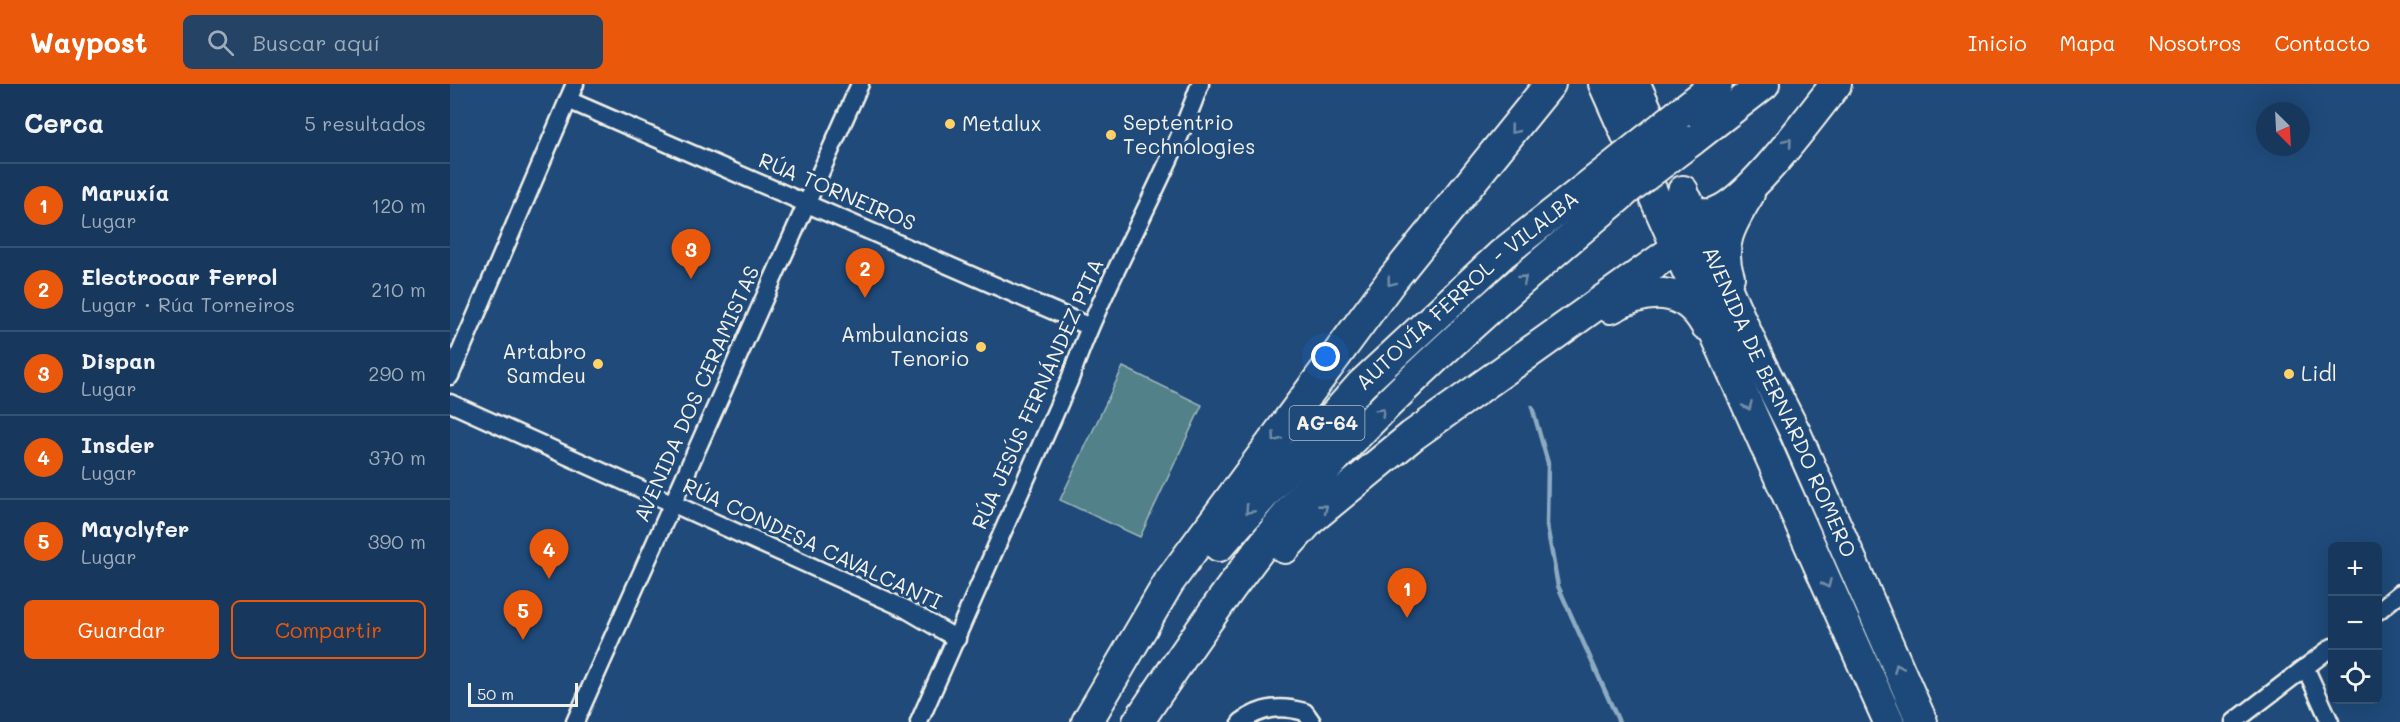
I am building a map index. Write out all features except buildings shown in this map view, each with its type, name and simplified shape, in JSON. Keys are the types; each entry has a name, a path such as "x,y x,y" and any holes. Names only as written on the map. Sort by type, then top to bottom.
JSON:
{"highway":[{"name":"AUTOVÍA FERROL - VILALBA","path":"1138,722 1257,551 1356,437 1620,178 1680,113 1717,84"},
{"name":"AUTOVÍA FERROL - VILALBA","path":"1088,722 1153,631 1233,529 1361,385 1502,254 1620,178 1691,141 1764,84"},
{"path":"1679,204 1715,213 1733,204 1756,181 1836,84"},
{"path":"1088,722 1169,582 1392,280 1551,89"},
{"name":"AVENIDA DE BERNARDO ROMERO","path":"1622,89 1679,204 1889,722"},
{"path":"1746,366 1726,268 1725,237 1756,181"},
{"name":"AVENIDA DE BERNARDO ROMERO","path":"1679,204 1676,244 1746,366 1795,432 1922,722"},
{"path":"1170,674 1311,519 1412,436 1672,251 1676,244"},
{"path":"1490,380 1623,301 1648,292 1675,297 1699,311 1746,366"}],"street":[{"path":"450,376 575,84"},
{"name":"AVENIDA DOS CERAMISTAS","path":"575,722 860,84"},
{"name":"RÚA JESÚS FERNÁNDEZ PITA","path":"919,722 1070,379 1089,326 1167,163 1200,84"},
{"name":"RÚA TORNEIROS","path":"568,100 1089,326"},
{"name":"RÚA CONDESA CAVALCANTI","path":"450,403 904,608 957,639"},
{"path":"2382,608 2400,593"},
{"path":"2234,722 2330,650"},
{"path":"2306,669 2330,722"},
{"path":"1241,722 1254,713 1273,707 1305,712 1312,722"}],"green space":[{"path":"1123,367 1202,405 1140,537 1060,500"}],"waterway":[{"path":"1532,407 1548,463 1547,526 1558,586 1619,722"}],"place":[{"name":"Metalux","path":"950,124"},
{"name":"Septentrio Technologies","path":"1111,135"},
{"name":"Dispan","path":"691,279"},
{"name":"Electrocar Ferrol","path":"865,298"},
{"name":"Ambulancias Tenorio","path":"981,347"},
{"name":"Artabro Samdeu","path":"598,364"},
{"name":"Lidl","path":"2289,374"},
{"name":"Insder","path":"549,579"},
{"name":"Maruxía","path":"1407,618"},
{"name":"Mayclyfer","path":"523,640"}]}
